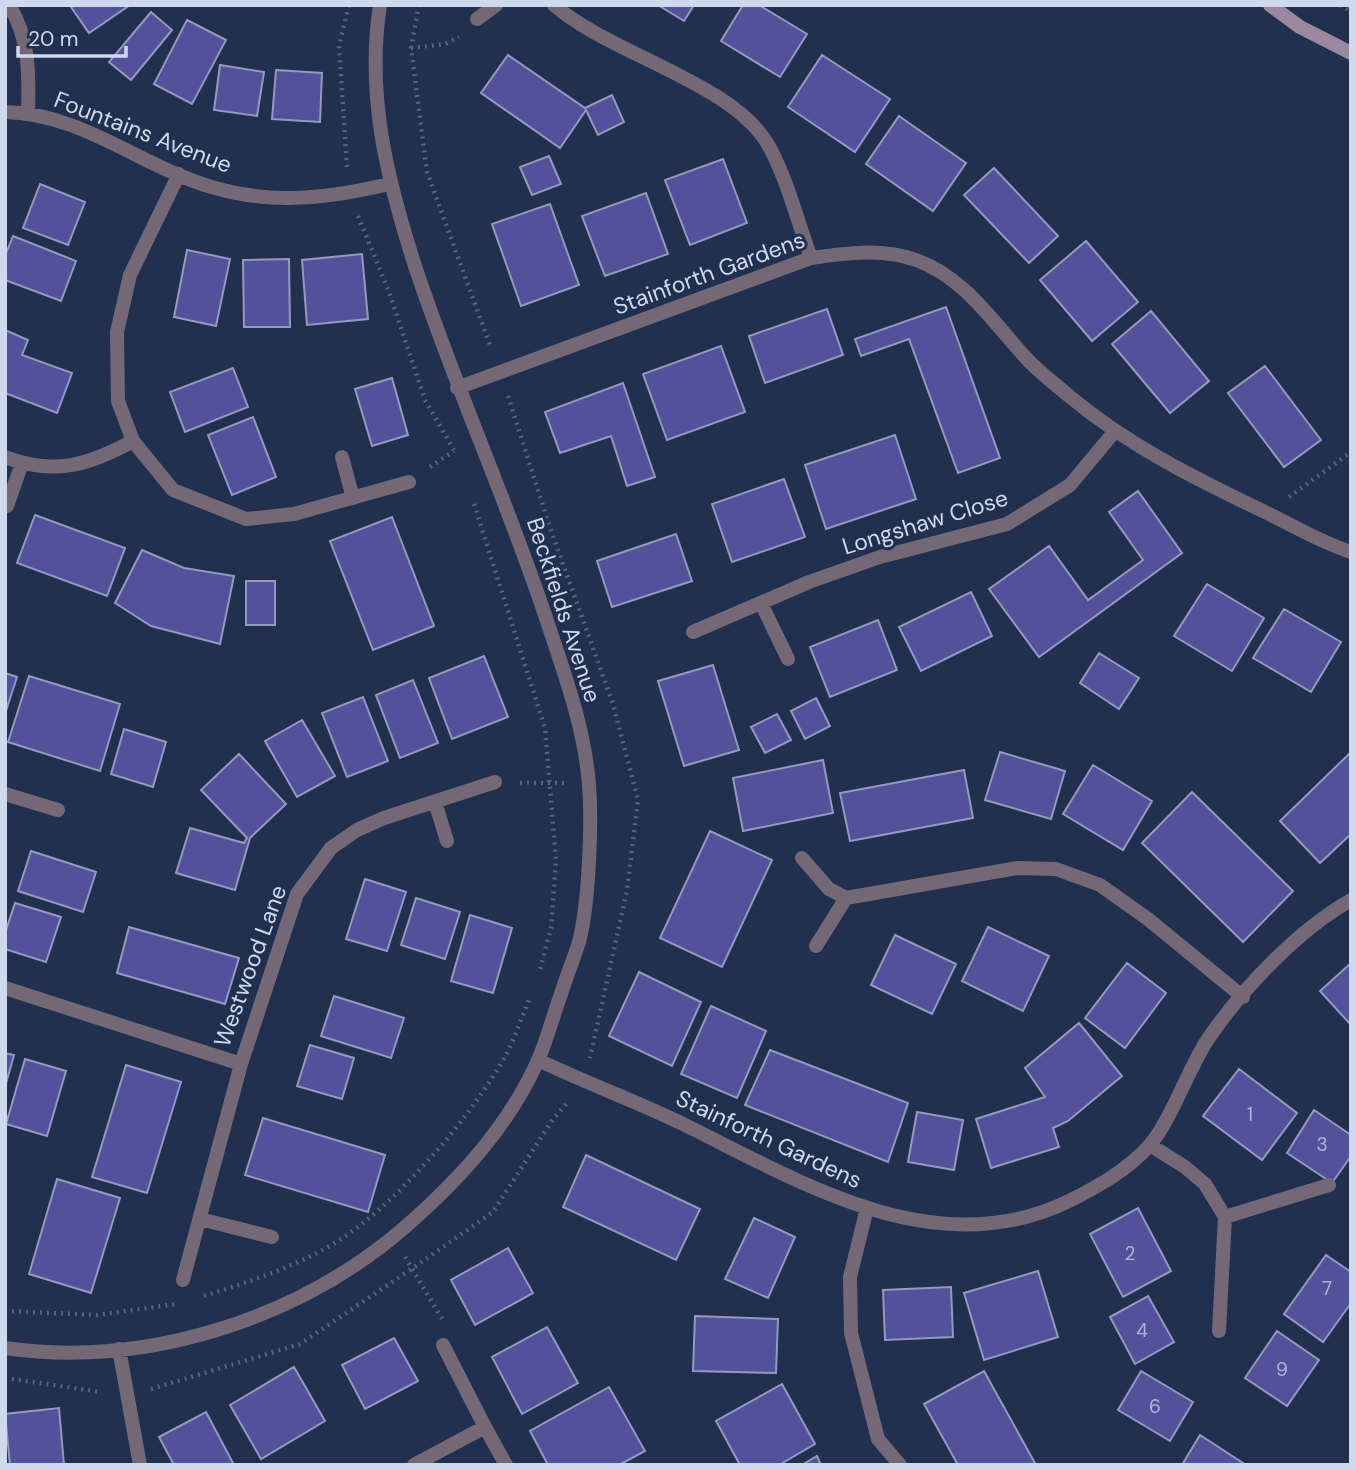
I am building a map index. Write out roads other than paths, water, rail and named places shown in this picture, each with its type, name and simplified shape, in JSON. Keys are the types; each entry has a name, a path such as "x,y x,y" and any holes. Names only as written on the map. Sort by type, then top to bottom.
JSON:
{"street":[{"path":"9,5 17,19 29,60 28,112"},
{"name":"Beckfields Avenue","path":"5,1348 39,1352 119,1349 240,1324 338,1277 393,1237 438,1199 492,1138 538,1060 580,939 588,860 589,783 569,687 541,601 457,388 389,184 376,115 380,5"},
{"path":"477,19 496,5"},
{"path":"554,5 616,45 743,115 770,147 811,258"},
{"path":"1270,5 1300,27 1351,53"},
{"name":"Fountains Avenue","path":"5,112 28,112 87,131 215,188 266,198 307,200 349,194 389,184"},
{"path":"179,174 130,275 117,332 117,401 133,441 173,490 246,519 294,514 409,482"},
{"name":"Stainforth Gardens","path":"457,388 811,258 846,253 883,253 917,260 948,278 981,304 1028,360 1115,431 1194,480 1267,513 1319,542 1351,552"},
{"name":"Longshaw Close","path":"693,632 809,582 880,557 1007,524 1070,485 1115,431"},
{"path":"5,457 22,463 65,468 102,458 133,441"},
{"path":"342,457 353,498"},
{"path":"7,506 22,463"},
{"path":"761,603 788,659"},
{"name":"Westwood Lane","path":"5,988 242,1064 297,894 331,848 357,830 495,782"},
{"path":"5,794 58,810"},
{"path":"435,802 447,841"},
{"path":"802,858 829,889 846,898 1018,868 1056,869 1100,885 1148,919 1243,997"},
{"path":"816,946 846,898"},
{"name":"Stainforth Gardens","path":"538,1060 671,1118 817,1190 867,1208 920,1222 989,1227 1048,1212 1105,1184 1150,1145 1208,1039 1276,959 1313,926 1351,900"},
{"path":"183,1280 242,1064"},
{"path":"1150,1145 1205,1184 1225,1217 1219,1331"},
{"path":"1225,1217 1329,1185"},
{"path":"867,1208 850,1277 851,1334 878,1439 900,1465"},
{"path":"200,1219 272,1237"},
{"path":"443,1345 506,1465"},
{"path":"119,1349 140,1465"},
{"path":"414,1465 485,1427"}]}
